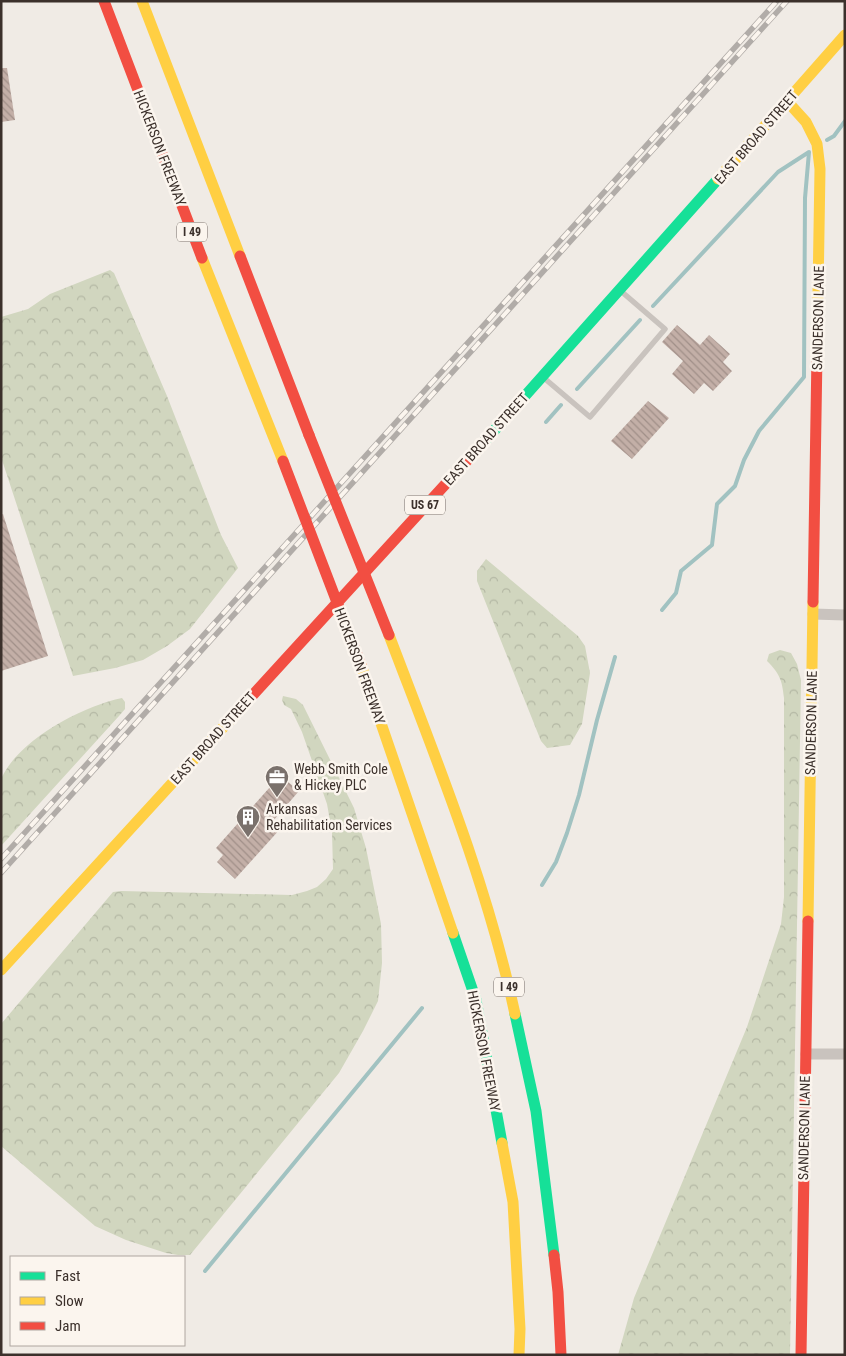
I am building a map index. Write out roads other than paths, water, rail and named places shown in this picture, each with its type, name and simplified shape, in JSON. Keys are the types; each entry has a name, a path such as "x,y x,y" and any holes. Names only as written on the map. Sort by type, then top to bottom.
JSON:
{"main road":[{"name":"HICKERSON FREEWAY","path":"104,1 361,665 476,1000 513,1202 520,1329 519,1355"},
{"name":"I 49","path":"142,1 309,435 389,635 468,845 509,986 536,1111 558,1292 560,1355"},
{"name":"EAST BROAD STREET","path":"1,970 542,377 845,36"},
{"path":"172,48 240,254"},
{"name":"SANDERSON LANE","path":"787,102 806,122 817,144 820,169 800,1355"}],"street":[{"path":"813,614 845,615"},
{"path":"806,1054 845,1054"}],"lane":[{"path":"542,377 590,417 665,329 620,290"}],"waterway":[{"path":"827,140 834,136 845,121"},
{"path":"653,306 778,172 809,152"},
{"path":"662,610 676,593 681,571 712,545 717,504 735,486 744,460 759,431 804,377 805,198 809,152"},
{"path":"577,389 640,320"},
{"path":"546,422 561,405"},
{"path":"542,885 556,862 567,833 579,795 597,720 615,657"},
{"path":"205,1271 422,1008"}],"railway":[{"path":"1,859 777,1"},
{"path":"1,873 787,1"}],"place":[{"name":"Webb Smith Cole & Hickey PLC","path":"277,798"},
{"name":"Arkansas Rehabilitation Services","path":"248,838"}]}
